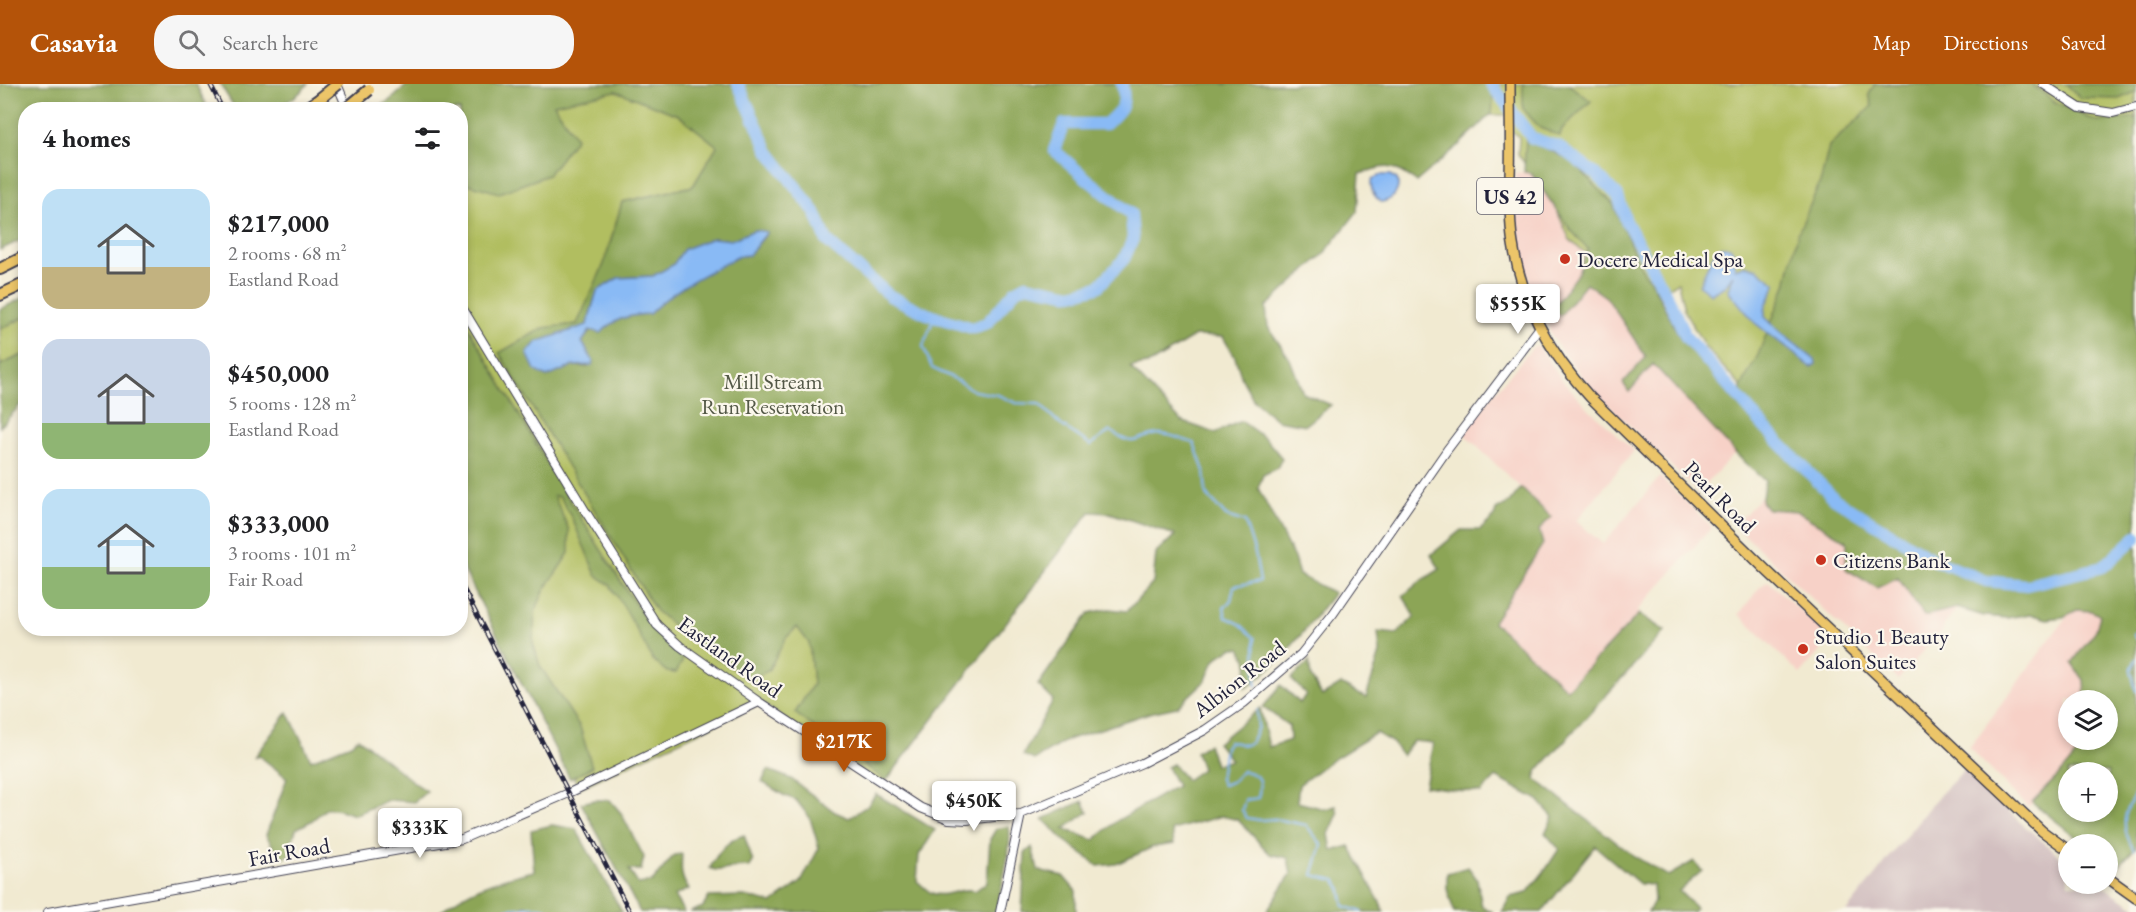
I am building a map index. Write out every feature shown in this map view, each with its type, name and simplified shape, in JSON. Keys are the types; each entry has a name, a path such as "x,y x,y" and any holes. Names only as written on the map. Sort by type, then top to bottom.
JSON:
{"highway":[{"path":"314,102 338,84"},
{"path":"355,102 372,87"},
{"path":"0,268 18,260"},
{"path":"0,295 18,287"}],"main road":[{"name":"Pearl Road","path":"1510,84 1512,243 1520,278 1540,327 1564,367 1590,397 1766,570 2042,831 2058,843"},
{"path":"2118,885 2136,898"}],"street":[{"path":"338,84 344,102"},
{"path":"2043,84 2080,108 2113,113 2136,107"},
{"name":"Eastland Road","path":"468,317 657,625 680,646 759,702 921,808 949,819 967,820 1021,814"},
{"name":"Albion Road","path":"1021,814 1142,764 1205,730 1253,695 1301,654 1333,614 1447,450 1540,327"},
{"name":"Fair Road","path":"48,912 462,839 568,793 759,702"},
{"path":"1000,912 1021,814"}],"shaded area":[{"path":"1516,173 1531,173 1556,209 1570,240 1586,253 1578,273 1552,309 1560,316 1586,283 1607,298 1646,357 1623,382 1628,391 1652,363 1735,453 1698,492 1590,387 1551,334 1530,285 1517,224"},
{"path":"1533,347 1539,347 1563,381 1634,451 1576,521 1603,544 1660,477 1712,527 1637,611 1639,614 1567,689 1493,622 1543,544 1539,530 1551,517 1464,434 1487,402"},
{"path":"1763,494 1761,502 1768,509 1796,511 1847,542 1847,569 1877,588 1898,578 1924,616 1957,608 1939,633 1898,680 1735,526"},
{"path":"1768,581 1831,639 1800,674 1739,614 1760,587"},
{"path":"2077,610 2091,611 2100,615 2096,629 2072,663 2084,680 2084,690 2058,690 2058,750 2080,750 2070,762 2058,762 2058,776 2028,807 1969,748 2067,616"},
{"path":"1966,768 2021,823 2058,854 2058,894 2115,894 2136,907 2136,912 1846,912 1933,802"}],"green space":[{"path":"0,84 196,84 205,102 18,102 18,241 0,250"},
{"path":"220,84 308,84 287,102 231,102"},
{"path":"408,84 1494,84 1492,115 1416,182 1395,169 1384,167 1360,174 1357,212 1324,254 1266,307 1268,327 1290,359 1303,393 1331,405 1306,425 1277,420 1254,401 1242,379 1235,357 1223,337 1195,336 1151,363 1130,367 1181,421 1215,433 1241,421 1266,439 1282,458 1277,468 1263,475 1258,488 1294,558 1299,575 1334,593 1293,645 1258,679 1245,688 1248,662 1240,648 1232,648 1218,657 1206,680 1177,707 1149,713 1067,740 1034,760 1023,755 1053,700 1038,685 1089,613 1109,609 1127,611 1153,583 1156,553 1175,535 1110,513 1090,512 886,781 795,713 813,684 809,643 797,627 786,638 768,671 750,679 702,649 656,611 499,353 543,328 577,324 604,264 622,202 693,186 717,146 678,115 616,91 554,104 576,138 548,175 499,193 468,184 468,102 387,102","holes":["755,230 767,233 749,255 739,256 691,282 669,296 649,314 623,318 601,333 591,330 582,342 593,361 587,367 573,366 547,377 563,334 587,325 597,291 618,278 653,276 673,265 684,249 713,238 731,240"]},
{"name":"Mill Stream Run Reservation","path":"431,84 2136,84 2136,567 1769,478 1735,453 1709,421 1590,257 1570,240 1556,209 1518,154 1519,137 1508,129 1508,115 1478,115 1354,154 1195,336 1151,363 1085,377 1149,433 883,785 761,703 579,788 468,569 468,102 412,102","holes":["1678,282 1684,310 1705,347 1801,453 1787,470 1675,342 1657,295"]},
{"path":"1523,84 1568,84 1591,101 1562,129 1560,136 1540,128 1523,109"},
{"path":"1875,84 2031,84 2055,102 2097,122 2136,117 2136,847 2118,867 2118,834 2072,834 2032,802 2058,776 2058,822 2118,822 2118,762 2070,762 2080,750 2118,750 2118,690 2084,690 2084,680 2072,663 2096,630 2100,615 2091,611 2077,610 2063,617 2047,619 2030,614 2007,618 1984,616 1957,608 1924,616 1898,578 1877,588 1846,569 1847,541 1796,511 1768,509 1761,502 1765,481 1745,463 1653,364 1629,392 1623,383 1646,357 1607,298 1586,283 1560,316 1552,309 1578,273 1588,249 1570,229 1531,173 1524,172 1526,138 1573,162 1613,204 1640,266 1653,285 1681,339 1739,406 1741,387 1758,355 1786,285 1798,233 1821,180 1829,146 1872,106 1869,94"},
{"path":"2066,84 2136,84 2136,92 2119,99 2080,98"},
{"path":"18,300 18,320 0,329 0,309"},
{"path":"18,320 18,357 0,365 0,329"},
{"path":"468,327 562,488 632,599 649,625 683,660 676,673 667,672 653,660 610,585 596,575 572,518 560,497 554,496 569,530 569,553 544,591 535,612 533,643 540,666 580,727 592,767 570,779 468,578"},
{"path":"18,357 18,408 0,427 0,365"},
{"path":"1521,488 1551,517 1539,530 1543,544 1493,622 1567,689 1639,614 1665,631 1538,770 1535,779 1634,856 1668,876 1694,861 1702,871 1679,891 1696,908 1693,912 1648,912 1654,901 1653,885 1640,884 1595,846 1542,912 1502,912 1510,897 1527,893 1559,849 1545,833 1553,817 1538,800 1496,777 1481,793 1425,786 1433,743 1413,741 1402,756 1393,743 1376,733 1329,762 1299,785 1297,802 1325,809 1336,806 1338,814 1329,834 1332,851 1350,846 1385,912 1266,912 1291,874 1288,858 1270,854 1238,820 1222,816 1172,830 1174,844 1153,847 1116,864 1098,866 1064,840 1043,819 1083,801 1088,812 1064,829 1094,840 1118,820 1177,786 1167,767 1173,764 1186,780 1202,769 1196,752 1208,744 1215,765 1231,760 1217,743 1260,708 1269,747 1290,740 1289,726 1263,707 1281,685 1300,703 1306,694 1291,679 1309,662 1311,677 1322,696 1341,684 1366,698 1380,653 1378,632 1397,634 1415,616 1403,596 1440,569 1431,555 1461,530 1480,530 1494,517 1496,510 1509,503"},
{"path":"288,712 311,760 351,744 358,738 427,791 414,802 388,800 354,815 327,808 296,829 291,846 294,853 283,858 277,853 266,835 287,778 258,755 254,757"},
{"path":"768,770 791,779 835,812 849,818 868,805 876,794 935,830 919,855 917,881 932,893 943,895 964,890 975,891 987,882 990,839 996,829 1009,826 1008,857 997,912 690,912 703,907 709,897 744,896 772,903 801,882 819,848 810,818 796,800 762,782"},
{"path":"610,800 621,813 644,857 641,870 629,870 638,884 652,882 674,855 682,854 681,868 689,889 674,896 684,912 640,912 581,803"},
{"path":"552,825 576,829 622,912 538,912 525,905 512,912 440,912 484,886 534,871 531,830"},
{"path":"744,835 753,862 749,868 715,870 710,868 723,848 732,840"},
{"path":"1032,847 1038,870 1063,876 1076,891 1076,912 1022,912 1025,853"},
{"path":"1468,867 1477,879 1482,907 1493,912 1454,912 1447,889 1447,873"}],"water":[{"path":"1379,175 1390,175 1397,179 1398,183 1395,195 1381,202 1373,193 1371,184 1371,181"},
{"path":"755,230 767,232 749,255 739,256 691,282 669,296 649,314 623,318 601,333 590,330 582,342 593,361 592,365 573,366 547,377 535,370 527,353 537,342 587,325 597,291 618,278 653,276 673,265 684,249 713,238 731,240"},
{"path":"1719,247 1730,247 1734,253 1735,269 1746,265 1756,268 1775,283 1765,317 1815,360 1816,364 1811,367 1755,323 1728,290 1733,275 1725,286 1711,294 1699,285"}],"waterway":[{"path":"738,84 769,152 815,212 827,241 890,296 927,314 972,328 987,323 1015,291 1026,285 1071,294 1098,287 1124,259 1133,239 1131,214 1054,150 1064,124 1106,124 1122,107 1124,97 1122,84"},
{"path":"1491,84 1532,138 1559,147 1597,175 1618,196 1626,221 1669,300 1686,337 1766,429 1835,499 1934,560 1986,581 2027,585 2103,567 2136,537"},
{"path":"935,316 923,346 932,368 974,391 998,395 1016,403 1039,404 1061,425 1091,445 1110,431 1132,441 1160,434 1194,443 1204,471 1206,494 1226,516 1245,522 1255,553 1260,581 1234,586 1231,600 1224,608 1226,617 1240,624 1255,638 1256,686"},
{"path":"2136,632 2134,635 2136,639"},
{"path":"2136,659 2131,670 2136,691"},
{"path":"1257,710 1258,727 1251,743 1244,745 1229,741 1225,747 1220,779 1223,785 1233,781 1242,771 1256,776 1260,787 1258,798 1245,800 1242,810 1247,818 1275,819 1306,825 1322,845 1313,875 1335,880 1340,886 1344,906 1362,912"},
{"path":"2134,850 2127,835 2125,821 2128,808 2136,793"},
{"path":"494,912 533,907 541,907 553,912"}],"railway":[{"path":"210,84 219,102"},
{"path":"468,598 630,912"}],"place":[{"name":"Docere Medical Spa","path":"1565,259"},
{"name":"Citizens Bank","path":"1821,560"},
{"name":"Studio 1 Beauty Salon Suites","path":"1803,649"}]}
